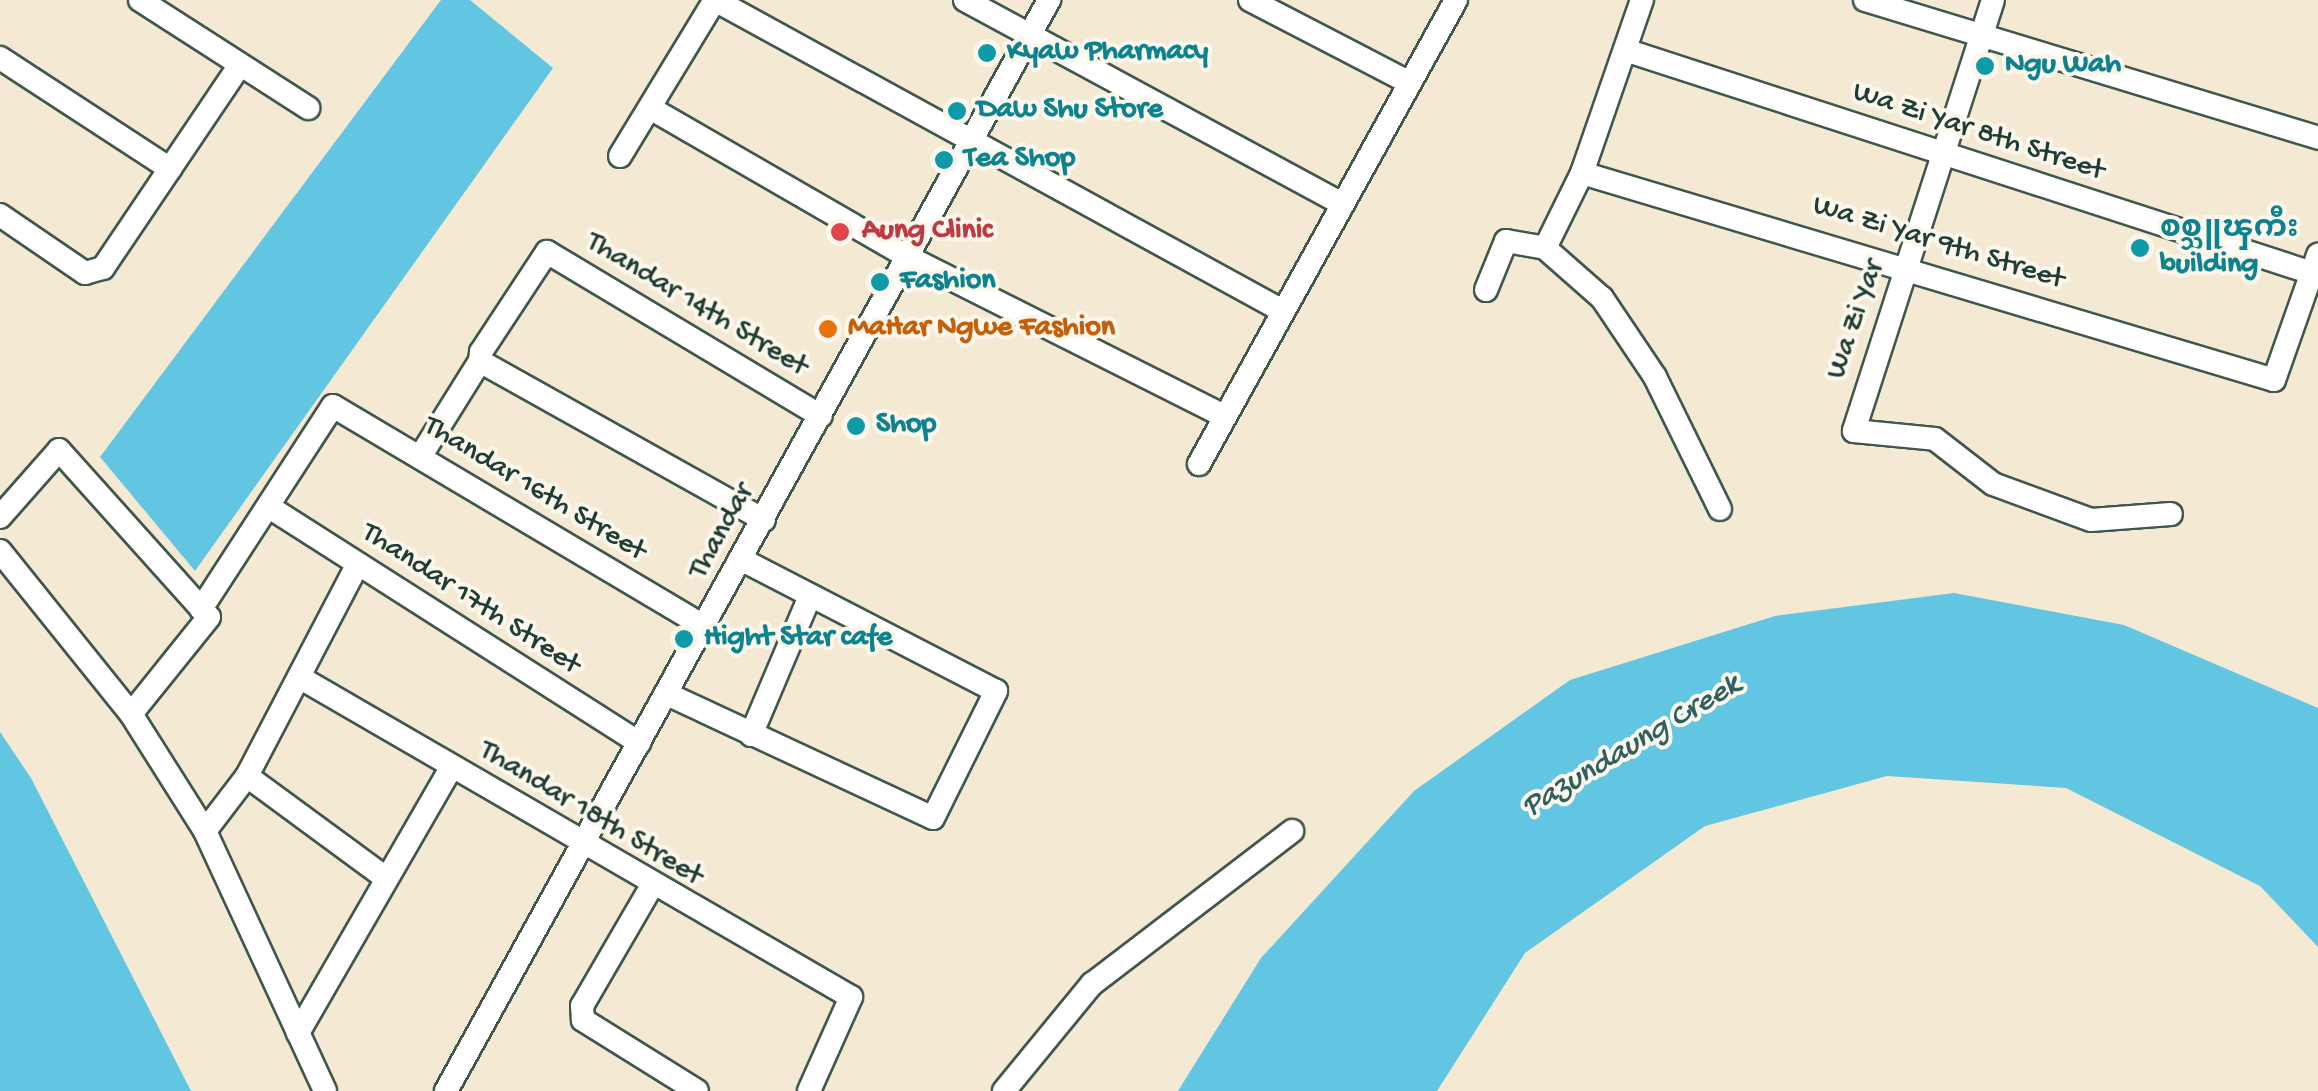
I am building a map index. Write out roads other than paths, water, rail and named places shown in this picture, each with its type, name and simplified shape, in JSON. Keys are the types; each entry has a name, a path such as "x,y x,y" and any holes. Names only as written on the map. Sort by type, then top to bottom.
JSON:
{"street":[{"path":"140,0 308,108"},
{"path":"620,156 715,0 968,146 1281,310"},
{"path":"966,0 1339,202"},
{"name":"Thandar","path":"446,1091 1049,0"},
{"path":"1250,0 1408,82"},
{"path":"1199,464 1339,202 1456,0"},
{"path":"1545,248 1582,173 1642,0"},
{"path":"1864,0 1981,39 2318,138"},
{"name":"Wa Zi Yar","path":"1993,0 1854,431 1935,440 1993,484 2090,520 2171,514"},
{"name":"Wa Zi Yar 8th Street","path":"1625,50 1944,154 2315,264"},
{"path":"0,58 170,168"},
{"path":"0,214 85,272 103,268 240,65"},
{"path":"650,108 908,258 1222,415"},
{"name":"Wa Zi Yar 9th Street","path":"1582,173 1908,264 2274,380 2315,264"},
{"path":"1486,290 1506,241 1545,248 1602,298 1655,376 1720,510"},
{"name":"Thandar 14th Street","path":"480,360 540,254 821,416"},
{"path":"420,458 480,360 764,520"},
{"name":"Thandar 16th Street","path":"268,507 333,406 704,626"},
{"path":"0,517 60,450 202,609 208,622 131,714"},
{"path":"202,609 268,507"},
{"name":"Thandar 17th Street","path":"268,507 639,743"},
{"path":"0,551 131,714 204,831 325,1091"},
{"path":"667,694 930,820 997,697 742,560"},
{"path":"204,831 247,776 358,564"},
{"path":"751,735 810,596"},
{"name":"Thandar 18th Street","path":"299,677 650,888 853,1000 809,1091"},
{"path":"298,1033 451,768"},
{"path":"247,776 386,878"},
{"path":"1004,1091 1092,984 1292,831"},
{"path":"650,888 582,1006 583,1020 697,1091"}],"water":[{"path":"441,0 470,0 553,68 195,571 100,457"},
{"name":"Pazundaung Creek","path":"1954,593 2124,625 2318,708 2318,947 2260,886 2066,788 1887,776 1705,826 1525,953 1437,1091 1178,1091 1261,958 1414,791 1570,680 1775,616"},
{"path":"0,732 31,778 191,1091 0,1091"}],"place":[{"name":"Kyaw Pharmacy","path":"987,53"},
{"name":"Ngu Wah","path":"1985,66"},
{"name":"Daw Shu Store","path":"957,111"},
{"name":"Tea Shop","path":"944,160"},
{"name":"Aung Clinic","path":"840,232"},
{"name":"စစ္သူၾကီး building","path":"2140,248"},
{"name":"Fashion","path":"880,282"},
{"name":"MaHar Ngwe Fashion","path":"828,329"},
{"name":"Shop","path":"856,426"},
{"name":"Hight Star cafe","path":"684,639"}]}
